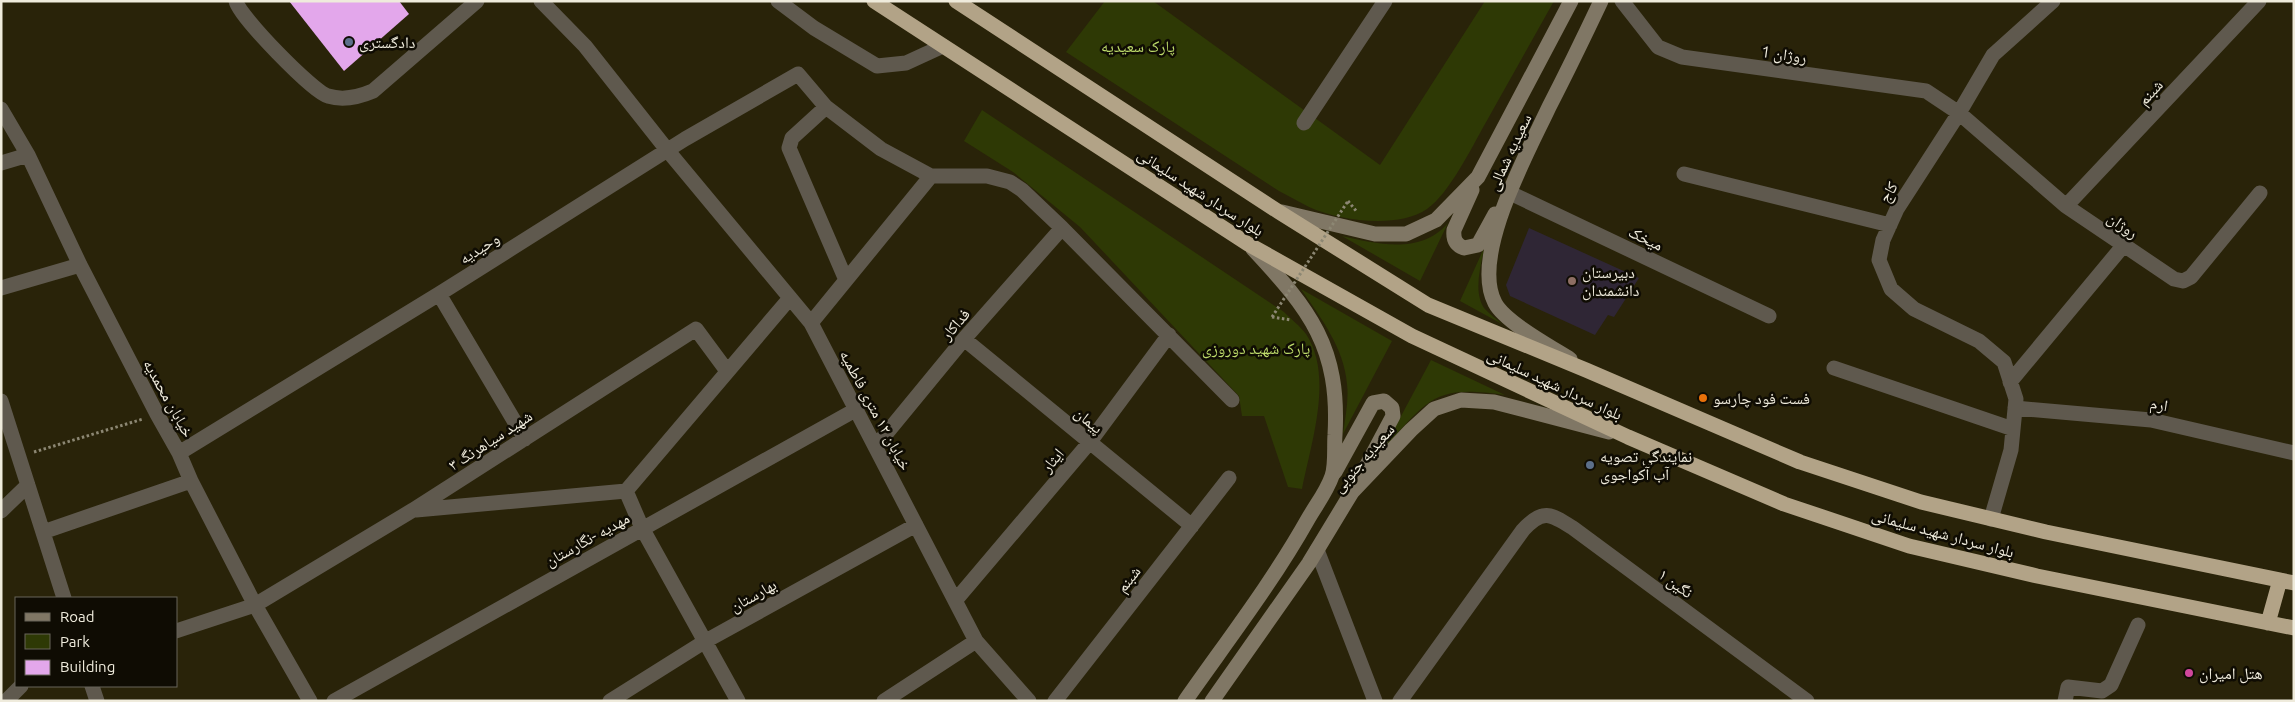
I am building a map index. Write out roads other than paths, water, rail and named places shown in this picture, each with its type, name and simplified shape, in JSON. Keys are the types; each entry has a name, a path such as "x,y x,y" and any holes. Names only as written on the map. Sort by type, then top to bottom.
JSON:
{"highway":[{"name":"بلوار سردار شهید سلیمانی","path":"874,1 1248,244 1412,336 1628,437 1784,504 1909,546 2036,576 2294,628"},
{"name":"بلوار سردار شهید سلیمانی","path":"956,1 1279,212 1428,305 1586,370 1800,462 1921,502 2287,582"},
{"path":"2268,623 2287,582"}],"main road":[{"name":"سعیدیه شمالی","path":"1279,212 1375,234 1406,234 1436,220 1478,177 1571,1"},
{"name":"سعیدیه شمالی","path":"1586,370 1510,320 1495,304 1488,285 1491,252 1508,192 1601,1"},
{"path":"1478,177 1454,230 1454,239 1460,246 1469,249 1478,245 1508,192"},
{"name":"سعیدیه جنوبی","path":"1185,701 1292,548 1333,475 1336,417 1335,396 1331,365 1320,334 1302,304 1248,244"},
{"path":"1333,475 1373,403 1380,400 1387,402 1392,408 1393,416 1352,492"},
{"name":"سعیدیه جنوبی","path":"1212,701 1317,550 1352,492 1411,430 1434,409 1461,400 1494,402 1628,437"}],"street":[{"path":"236,1 236,5 245,17 305,81 319,93 330,97 354,98 373,92 477,1"},
{"name":"خیابان ۱۲ متری فاطمیه","path":"541,1 585,46 668,151 811,323 976,641 1029,701"},
{"path":"778,1 814,28 877,66 906,63 942,46"},
{"path":"1304,123 1384,1"},
{"name":"روژان 1","path":"1622,1 1658,47 1682,57 1926,92 1959,113"},
{"name":"کاج","path":"2010,382 2004,362 1979,341 1914,309 1891,289 1879,260 1883,240 1897,209 1959,113 1993,55 2053,1"},
{"name":"شبنم","path":"2066,206 2259,1"},
{"name":"وحیدیه","path":"179,453 668,151 798,74 826,106"},
{"path":"846,280 789,148 792,138 826,106 881,149 931,176 987,176 1010,182 1022,190 1232,400"},
{"name":"خیابان محمدیه","path":"1,109 28,155 80,265 179,453 190,480 255,605 310,701"},
{"name":"روژان","path":"1959,113 2066,206 2174,279 2183,281 2191,277 2260,193"},
{"path":"1,163 28,155"},
{"path":"1684,174 1890,225"},
{"path":"811,323 931,176"},
{"name":"میخک","path":"1508,192 1769,316"},
{"name":"فداکار","path":"876,446 964,339 1062,228"},
{"path":"1991,518 2011,450 2016,399 2010,382 2123,246"},
{"path":"1,288 80,265"},
{"path":"439,294 525,439"},
{"path":"413,510 626,491 790,298"},
{"name":"شهید سیاهرنگ ۳","path":"178,630 255,605 413,510 696,329 727,371"},
{"name":"ایثار","path":"955,601 1089,443 1168,335"},
{"name":"پیمان","path":"964,339 1192,526"},
{"path":"1834,368 2013,429"},
{"path":"1,400 64,597"},
{"name":"ارم","path":"2015,408 2151,420 2294,453"},
{"name":"مهدیه -نگارستان","path":"334,701 857,409"},
{"name":"شبنم","path":"1055,701 1230,478"},
{"path":"43,532 190,480"},
{"path":"1,510 28,485"},
{"path":"626,491 642,528 738,701"},
{"name":"نگین ۱","path":"1400,701 1523,530 1538,517 1545,515 1555,516 1807,701"},
{"name":"بهارستان","path":"610,701 704,642 916,526"},
{"path":"1317,550 1375,701"},
{"path":"2065,701 2068,687 2102,691 2111,685 2138,625"},
{"path":"884,701 976,641"},
{"path":"6,701 20,687"},
{"path":"92,687 96,701"}],"place":[{"name":"دادگستری","path":"349,42"},
{"name":"دبیرستان دانشمندان","path":"1572,281"},
{"name":"فست فود چارسو","path":"1703,398"},
{"name":"نمایندگی تصویه آب آکواجوی","path":"1590,465"},
{"name":"هتل امیران","path":"2189,673"}],"park label":[{"name":"پارک سعیدیه","path":"1138,46"},
{"name":"پارک شهید دوروزی","path":"1256,348"}]}
